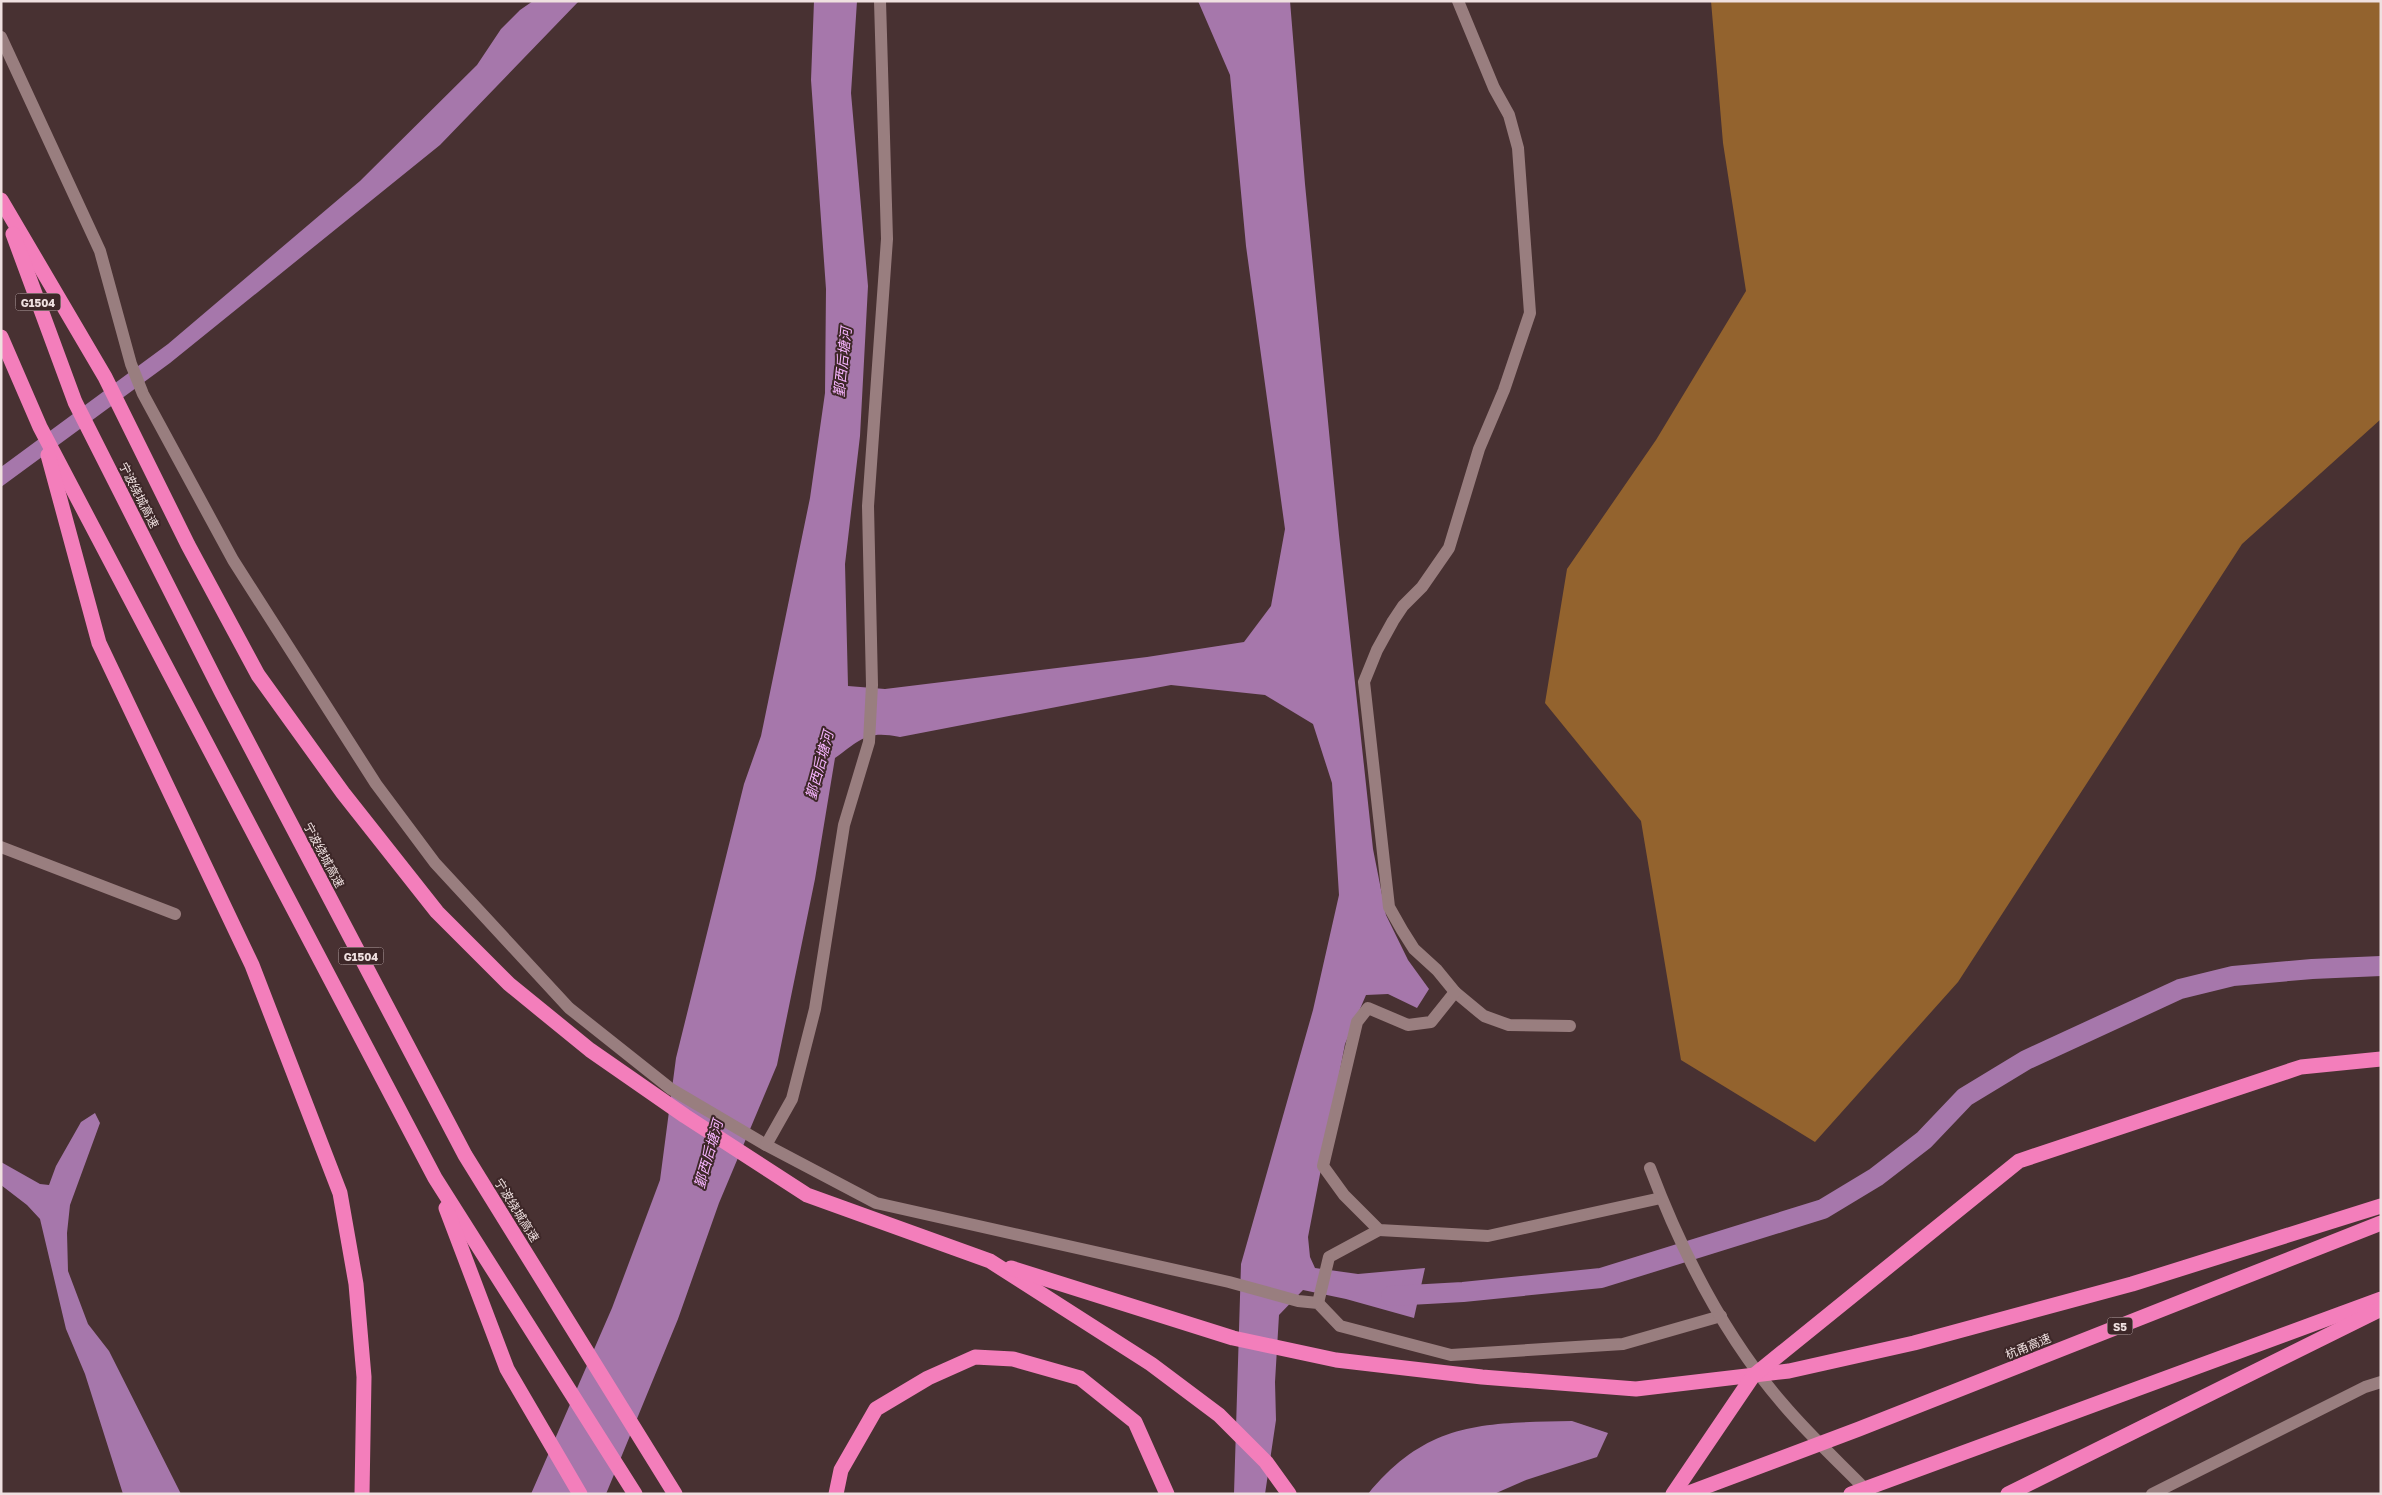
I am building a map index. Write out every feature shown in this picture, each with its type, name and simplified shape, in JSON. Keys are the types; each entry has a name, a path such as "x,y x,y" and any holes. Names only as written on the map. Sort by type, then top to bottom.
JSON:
{"highway":[{"path":"1,201 105,377 188,545 258,675 343,793 437,912 509,984 590,1050 685,1116 807,1196 990,1261 1233,1338 1336,1360 1482,1377 1636,1389 1789,1371 1914,1343 2132,1284 2381,1206"},
{"name":"宁波绕城高速","path":"1,201 75,402 222,693 466,1155 675,1494"},
{"name":"G1504","path":"1,337 40,428 435,1178 635,1494"},
{"path":"40,428 99,644 252,965 340,1193 356,1284 364,1378 362,1494"},
{"path":"1673,1494 1753,1376 2019,1161 2301,1067 2381,1059"},
{"path":"435,1178 507,1369 580,1494"},
{"name":"杭甬高速","path":"1686,1494 1755,1466 1859,1429 2381,1223"},
{"path":"990,1261 1151,1364 1219,1415 1266,1462 1289,1494"},
{"path":"1851,1494 1901,1474 2381,1299"},
{"path":"2009,1493 2381,1309"},
{"path":"836,1494 841,1470 876,1410 928,1378 975,1357 1014,1359 1080,1378 1135,1422 1167,1494"}],"street":[{"path":"766,1145 792,1099 815,1009 844,825 869,742 872,685 868,506 887,239 880,1"},
{"path":"1458,1 1494,88 1509,116 1518,148 1530,314 1504,390 1479,449 1450,548 1422,587 1403,606 1393,621 1377,650 1364,682 1388,907 1414,949 1455,992 1484,1016 1509,1024 1570,1026"},
{"path":"1,37 100,251 131,364 143,394 232,560 376,784 436,863 569,1008 671,1088 766,1145 876,1203 1229,1282 1298,1301 1318,1303 1340,1326 1451,1355 1623,1344 1721,1316"},
{"path":"1,847 175,914"},
{"path":"1379,1230 1344,1195 1322,1166 1357,1022 1368,1008 1408,1025 1430,1022 1455,992"},
{"path":"1650,1168 1667,1212 1706,1292 1736,1341 1782,1404 1870,1494"},
{"path":"1318,1303 1329,1257 1379,1230 1488,1236 1661,1198"},
{"path":"2152,1494 2365,1387 2381,1382"}],"shaded area":[{"path":"1711,1 2381,1 2381,419 2242,544 1958,982 1815,1142 1681,1060 1641,821 1545,703 1567,569 1656,440 1746,291 1723,143"}],"water":[{"path":"533,1 579,1 440,145 170,363 1,487 1,467 168,344 360,181 477,65 501,29 520,10"},
{"name":"鄞西后塘河","path":"814,1 857,1 851,93 868,286 860,436 845,564 848,686 885,689 1147,657 1244,642 1271,606 1285,529 1246,246 1230,75 1198,1 1290,1 1305,184 1339,535 1373,849 1386,915 1408,960 1429,989 1417,1008 1388,994 1366,995 1345,1044 1308,1237 1310,1257 1315,1268 1358,1274 1425,1268 1414,1318 1346,1299 1303,1290 1279,1315 1275,1382 1276,1420 1265,1494 1234,1494 1241,1264 1313,1010 1339,895 1332,783 1313,724 1265,695 1171,685 900,737 889,735 872,736 858,741 835,758 815,879 777,1065 719,1203 678,1319 606,1494 531,1494 612,1308 660,1180 676,1058 744,784 761,736 810,498 825,393 826,289 811,80"},
{"path":"95,1113 100,1123 70,1205 67,1233 68,1271 88,1324 109,1351 181,1494 123,1494 85,1374 66,1329 40,1219 27,1205 1,1185 1,1162 40,1184 49,1185 56,1166 81,1122"},
{"path":"1572,1421 1608,1433 1597,1457 1526,1480 1494,1494 1368,1494 1390,1470 1413,1452 1436,1439 1460,1430 1485,1425"}],"waterway":[{"path":"1391,1296 1463,1292 1601,1278 1823,1209 1876,1177 1924,1140 1965,1097 2026,1060 2180,989 2233,976 2312,969 2381,966"}]}
